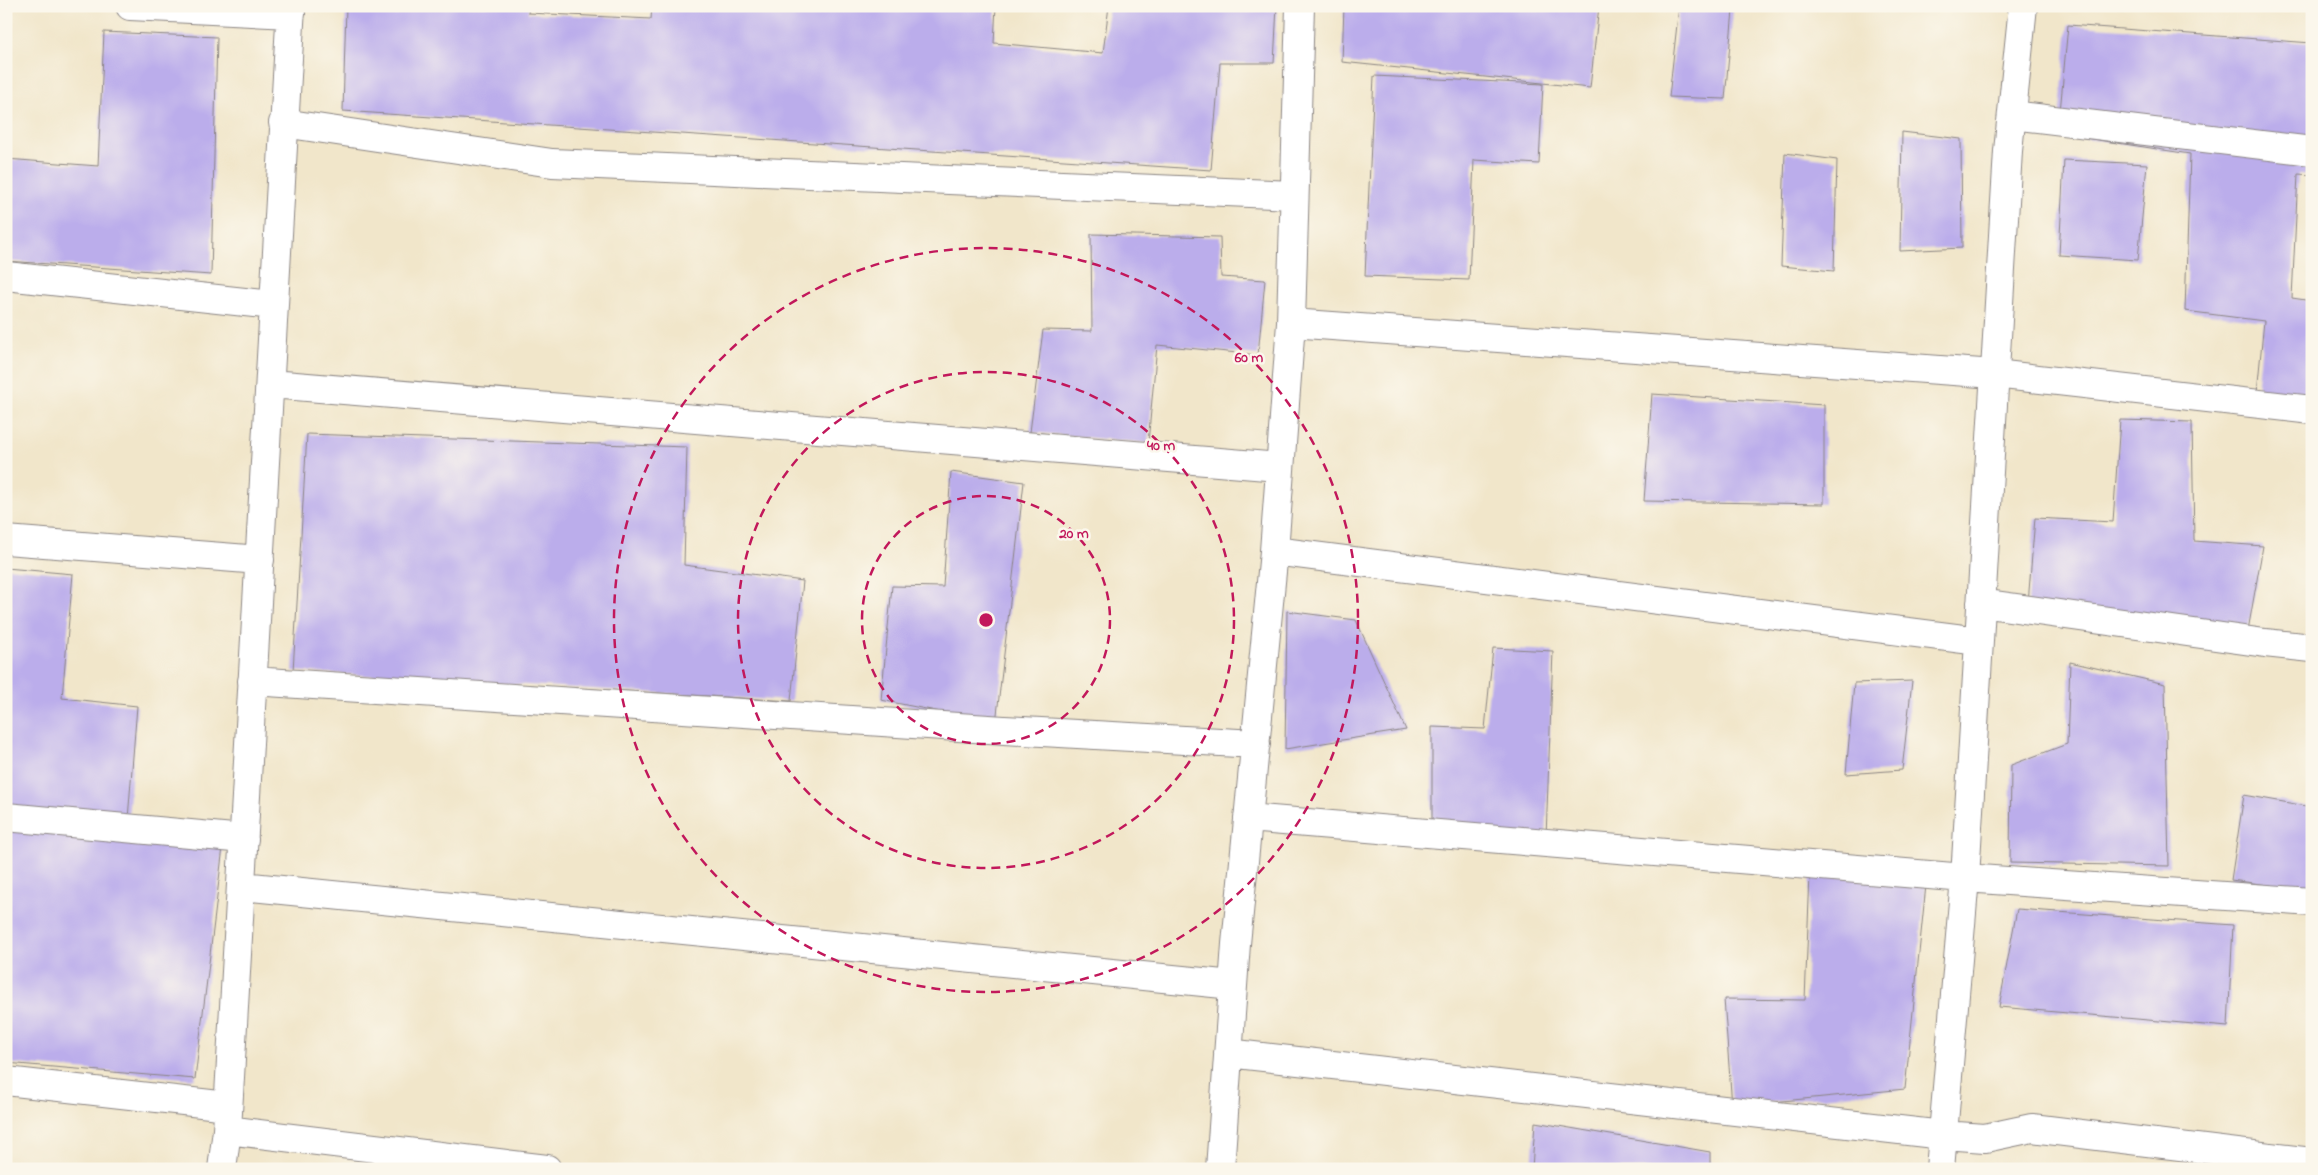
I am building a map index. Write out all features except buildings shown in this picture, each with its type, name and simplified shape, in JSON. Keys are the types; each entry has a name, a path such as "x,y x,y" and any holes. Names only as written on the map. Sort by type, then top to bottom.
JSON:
{"street":[{"path":"130,6 291,10 283,123 273,305 271,384 252,681 242,886 228,1118 222,1169"},
{"path":"1220,1169 1233,985 1274,551 1290,323 1300,6"},
{"path":"1940,1169 1964,878 2008,151 2023,6"},
{"path":"2012,115 2312,151"},
{"path":"283,123 552,163 1294,195"},
{"path":"6,276 273,305"},
{"path":"1290,323 1995,374 2312,410"},
{"path":"271,384 1279,467"},
{"path":"6,540 260,560"},
{"path":"1274,551 1979,641"},
{"path":"1981,603 2312,648"},
{"path":"252,681 1004,730 1256,744"},
{"path":"6,817 244,839"},
{"path":"1248,818 1964,878 2312,902"},
{"path":"242,886 1233,985"},
{"path":"1228,1053 1943,1135 1985,1138 2032,1128 2312,1162"},
{"path":"6,1081 547,1169"}]}
